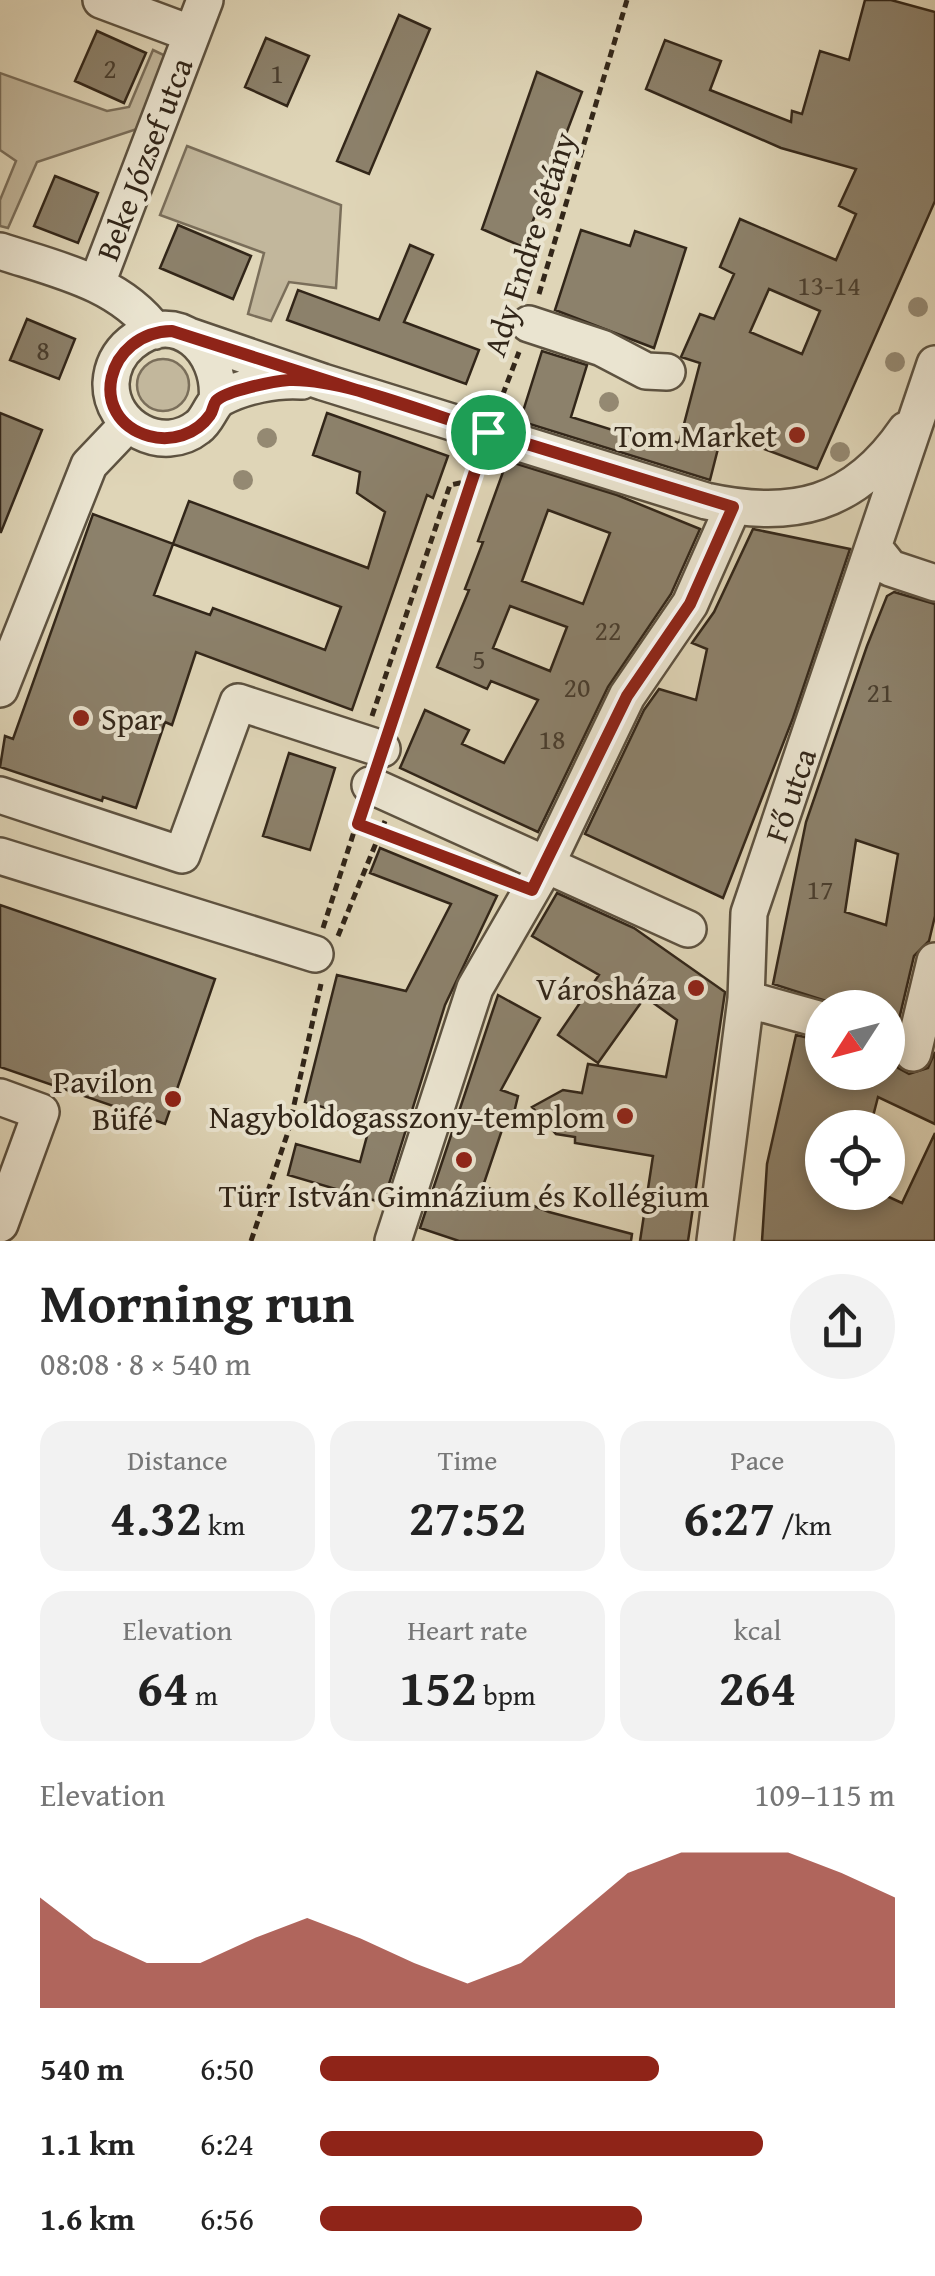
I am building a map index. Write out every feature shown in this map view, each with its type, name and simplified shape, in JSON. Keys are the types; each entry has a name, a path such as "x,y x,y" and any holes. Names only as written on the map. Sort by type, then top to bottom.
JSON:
{"street":[{"name":"Beke József utca","path":"101,0 192,34"},
{"name":"Beke József utca","path":"96,283 205,0"},
{"path":"0,251 96,283 141,312 172,333 214,362 217,400 210,416 180,437 144,434 128,424 112,395 116,361 139,337 172,333 733,507 792,508 820,502 856,485 888,454 922,404"},
{"path":"529,324 602,348 646,371 667,372"},
{"name":"Fő utca","path":"715,1241 746,999 749,913 935,364"},
{"path":"217,400 272,382 323,382"},
{"path":"0,689 89,465 128,424"},
{"path":"393,1241 475,988 547,863 627,696 690,604 733,507"},
{"path":"875,548 890,568 935,583"},
{"path":"0,795 182,855 238,702 373,745"},
{"path":"358,798 547,863 688,929"},
{"path":"0,856 324,957"},
{"path":"912,1054 935,961"},
{"path":"746,999 805,1015"},
{"path":"0,1097 40,1112 0,1224"}],"path":[{"name":"Ady Endre sétány","path":"373,745 529,324 627,0"},
{"path":"373,745 450,486 471,480"},
{"path":"251,1241 288,1132 324,957 358,824 358,798"},
{"path":"324,957 387,817 358,798"},
{"path":"358,824 464,864"}],"shaded area":[{"path":"153,50 168,57 137,129 37,162 8,228 0,226 0,200 16,161 0,150 0,73 107,111 129,107"},
{"path":"187,146 341,205 336,288 289,282 271,321 248,314 264,253 160,215"},
{"path":"163,359 181,367 189,385 181,403 163,411 145,403 137,385 145,367"}],"building":[{"path":"865,0 891,0 935,12 935,201 817,469 722,433 710,480 520,421 542,351 587,365 571,417 622,433 624,427 679,443 700,363 681,357 700,314 714,319 734,274 720,267 740,219 836,260 856,214 839,206 856,169 781,148 646,89 665,40 721,61 710,90 791,122 792,111 802,114 820,51 849,60","holes":["769,289 820,311 802,354 750,332"]},
{"path":"399,15 430,29 369,174 337,161"},
{"path":"97,31 146,53 124,103 75,81"},
{"path":"266,38 309,56 287,106 245,87"},
{"path":"537,72 582,92 523,247 482,229"},
{"path":"55,176 98,193 78,243 34,226"},
{"path":"178,225 251,256 233,299 160,268"},
{"path":"581,230 630,246 635,231 686,248 654,348 555,310"},
{"path":"410,245 433,255 404,322 479,350 466,384 287,320 298,290 379,320"},
{"path":"27,319 75,339 59,379 10,360"},
{"path":"0,413 42,430 1,532 0,532"},
{"path":"327,413 448,456 433,498 427,495 352,710 196,652 172,725 165,722 136,808 103,797 102,801 0,767 5,736 13,739 93,514 173,544 189,501 368,568 385,512 357,493 360,472 313,455","holes":["173,544 341,607 325,650 213,608 210,615 154,595"]},
{"path":"507,461 617,495 700,529 671,594 608,687 538,832 400,768 425,710 469,730 462,744 504,763 538,700 491,681 487,689 437,667 469,590 465,589 483,542 478,541","holes":["548,510 610,533 583,604 522,581","510,606 567,627 550,671 493,648"]},
{"path":"753,529 850,549 793,718 723,898 585,834 644,710 659,689 696,700 707,649 692,643 714,612"},
{"path":"894,592 935,604 935,916 929,941 914,956 905,994 905,990 805,990 805,994 773,984 806,822 887,596","holes":["856,840 898,854 886,925 845,912"]},
{"path":"289,753 335,768 310,850 263,836"},
{"path":"380,848 497,896 445,1005 383,1203 288,1175 296,1144 360,1162 371,1121 305,1102 337,975 406,991 451,904 370,873"},
{"path":"557,893 634,928 725,992 688,1241 640,1241 653,1156 575,1143 575,1137 556,1134 532,1107 563,1090 582,1093 588,1064 666,1077 677,1020 645,997 598,1063 558,1035 599,975 532,936"},
{"path":"0,905 215,979 165,1124 0,1067"},
{"name":"Türr István Gimnázium és Kollégium","path":"498,995 540,1018 501,1090 518,1096 513,1117 507,1115 483,1186 549,1212 632,1234 631,1241 459,1241 420,1228"},
{"path":"796,1035 805,1037 805,1090 905,1090 905,1072 928,1068 935,1052 935,1124 878,1097 875,1110 805,1110 805,1210 905,1210 905,1197 935,1133 935,1241 762,1241 767,1164"}],"place":[{"name":"Tom Market","path":"797,435"},
{"name":"Spar","path":"81,718"},
{"name":"Városháza","path":"696,988"},
{"name":"Pavilon Büfé","path":"173,1099"},
{"name":"Nagyboldogasszony-templom","path":"625,1116"},
{"name":"Türr István Gimnázium és Kollégium","path":"464,1160"}],"route":[{"path":"488,432 172,331 155,331 125,347 111,378 112,395 128,424 144,434 162,438 180,437 196,429 210,416 217,400 290,380 323,382 488,432 358,824 532,890 627,696 690,604 733,507 488,432"}]}
